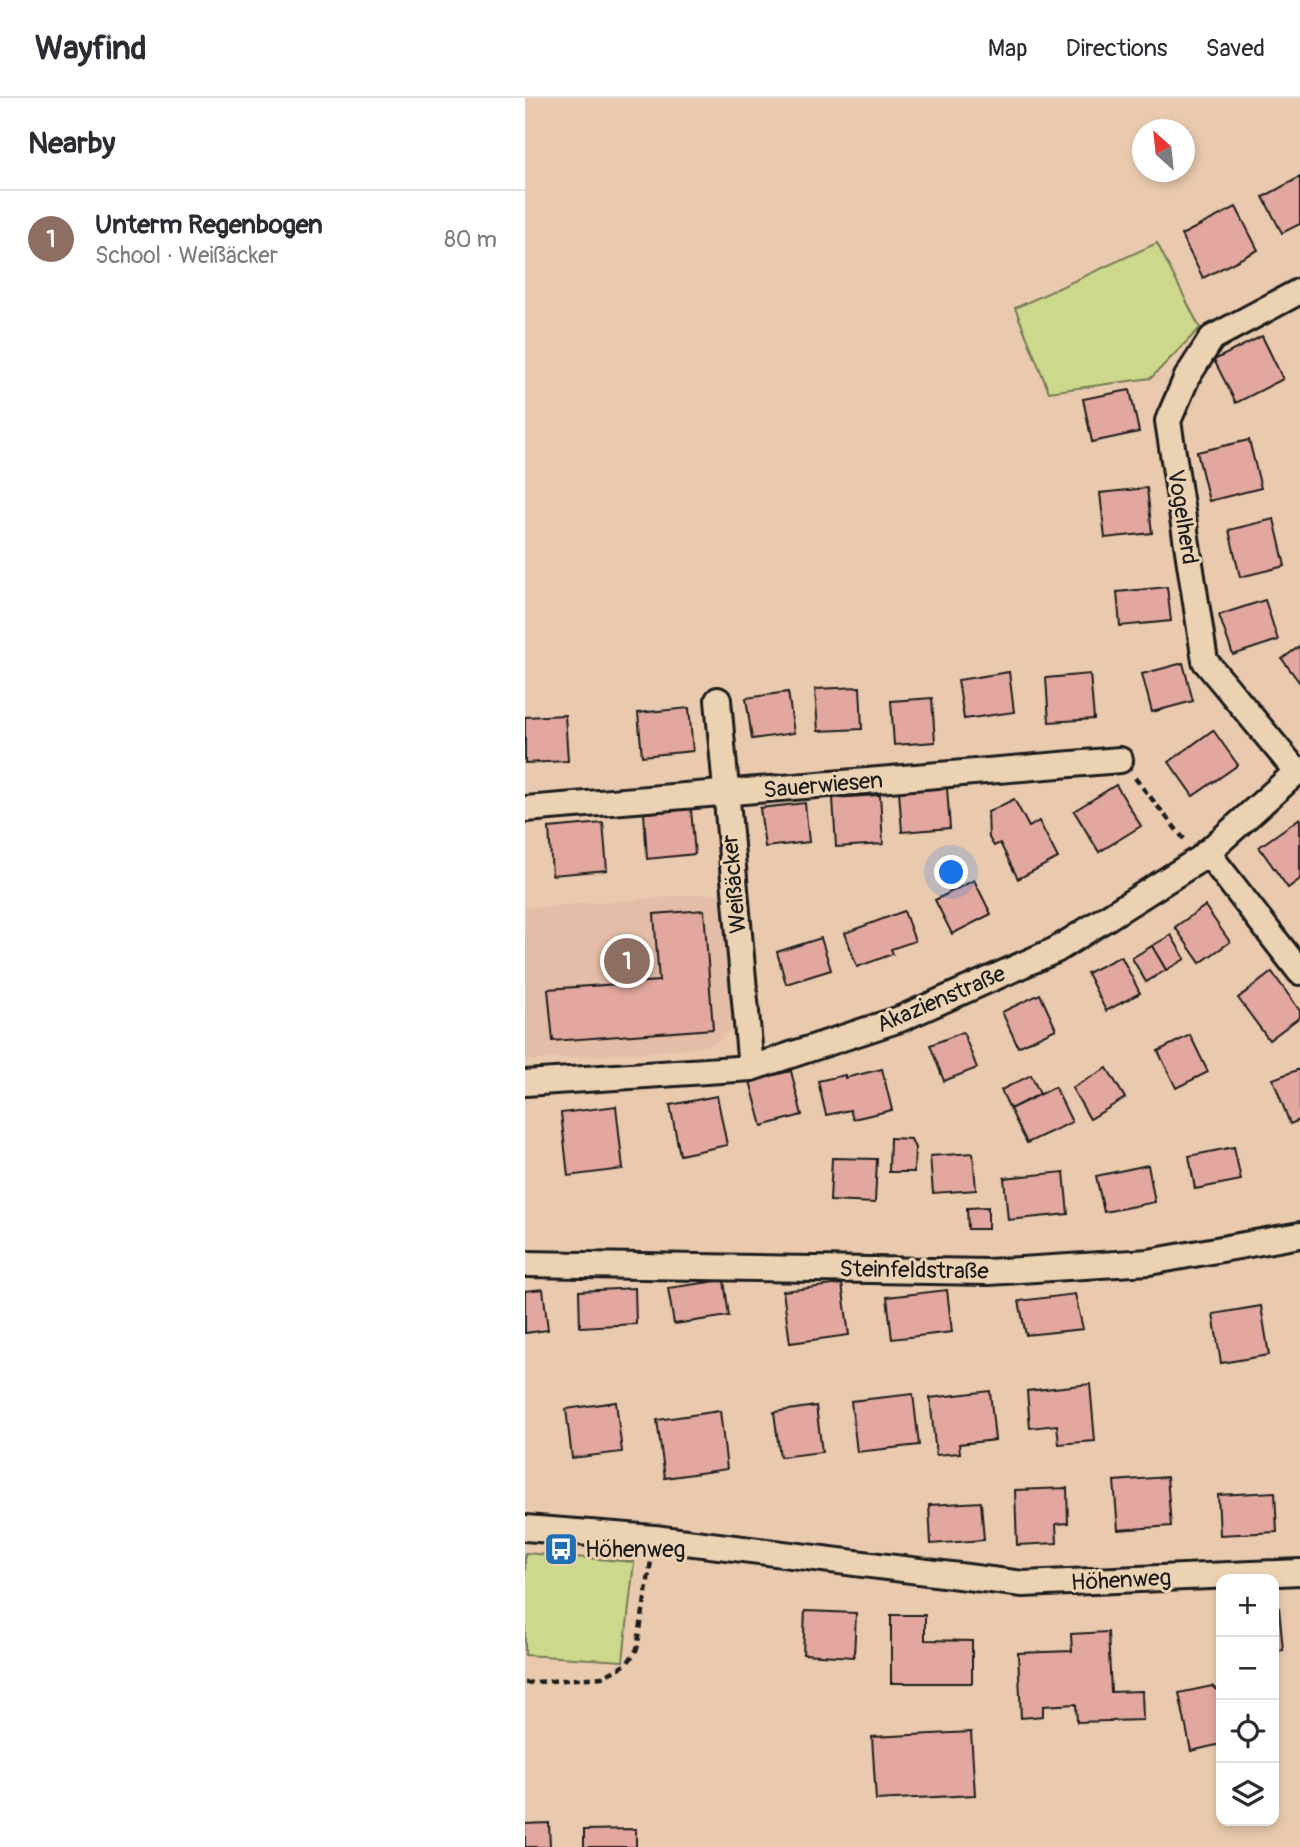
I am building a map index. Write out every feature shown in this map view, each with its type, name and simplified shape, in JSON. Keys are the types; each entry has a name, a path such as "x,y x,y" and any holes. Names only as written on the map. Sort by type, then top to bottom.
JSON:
{"street":[{"name":"Vogelherd","path":"1299,771 1205,661 1168,421 1187,377 1212,338 1300,291"},
{"name":"Weißäcker","path":"718,700 751,1068"},
{"name":"Sauerwiesen","path":"526,809 1120,760"},
{"name":"Akazienstraße","path":"525,1083 751,1068 900,1019 1056,950 1203,856 1299,771"},
{"path":"1203,856 1300,972"},
{"name":"Steinfeldstraße","path":"525,1264 988,1272 1149,1262 1300,1235"},
{"name":"Höhenweg","path":"525,1528 654,1538 1023,1584 1300,1572"}],"path":[{"path":"1120,760 1203,856"},
{"path":"525,1683 602,1677 627,1664 637,1649 654,1538"}],"shaded area":[{"path":"721,893 735,1013 730,1030 716,1043 697,1048 525,1061 525,908"}],"green space":[{"path":"1157,243 1200,328 1151,378 1049,392 1015,308"},
{"path":"525,1553 634,1562 623,1661 525,1655"}],"building":[{"path":"1300,177 1300,224 1282,233 1263,197"},
{"path":"1236,207 1258,250 1203,278 1181,235"},
{"path":"1262,336 1283,379 1236,403 1214,360"},
{"path":"1130,390 1139,432 1092,442 1083,399"},
{"path":"1249,440 1261,488 1209,501 1197,452"},
{"path":"1147,488 1152,533 1105,538 1100,493"},
{"path":"1274,519 1285,566 1240,577 1229,530"},
{"path":"1167,587 1171,621 1120,626 1117,592"},
{"path":"1265,600 1278,640 1233,655 1219,615"},
{"path":"1300,646 1300,683 1282,659"},
{"path":"1183,663 1193,701 1152,712 1142,674"},
{"path":"1009,672 1014,712 964,719 958,680"},
{"path":"1090,674 1094,719 1049,722 1046,678"},
{"path":"860,687 862,729 818,731 815,689"},
{"path":"788,692 794,733 752,739 746,698"},
{"path":"932,698 935,742 894,745 891,701"},
{"path":"689,708 693,751 642,756 638,713"},
{"path":"565,715 568,761 525,763 525,717"},
{"path":"1213,730 1238,765 1193,796 1169,762"},
{"path":"1116,785 1141,826 1099,852 1074,811"},
{"path":"947,788 950,828 902,832 899,791"},
{"path":"880,795 883,844 836,847 833,798"},
{"path":"1014,799 1029,827 1039,821 1058,858 1018,879 1000,843 994,846 989,838 988,812"},
{"path":"805,803 809,842 765,847 760,808"},
{"path":"691,809 695,854 647,859 644,813"},
{"path":"1300,818 1300,879 1288,888 1259,847"},
{"path":"603,823 607,870 552,875 549,828"},
{"path":"974,880 991,914 952,934 935,900"},
{"path":"1205,906 1230,942 1200,963 1175,927"},
{"path":"704,910 713,1029 553,1041 548,989 659,981 654,914"},
{"path":"904,911 915,941 891,949 893,954 857,967 845,933"},
{"path":"1171,935 1185,959 1166,970 1152,946"},
{"path":"821,938 831,970 786,984 777,952"},
{"path":"1152,946 1166,970 1146,982 1132,958"},
{"path":"1121,956 1140,993 1106,1011 1087,973"},
{"path":"1272,972 1300,1011 1300,1017 1269,1040 1238,998"},
{"path":"1040,994 1056,1029 1018,1047 1002,1012"},
{"path":"963,1032 977,1068 944,1081 930,1045"},
{"path":"1190,1035 1208,1072 1176,1088 1158,1051"},
{"path":"1107,1068 1125,1098 1090,1119 1072,1088"},
{"path":"882,1069 892,1110 853,1119 850,1110 826,1115 818,1081"},
{"path":"1300,1069 1300,1120 1290,1124 1273,1079"},
{"path":"791,1071 802,1115 762,1126 750,1081"},
{"path":"1031,1075 1040,1094 1010,1109 1001,1090"},
{"path":"1055,1087 1072,1122 1027,1143 1010,1109"},
{"path":"717,1096 727,1145 680,1155 670,1105"},
{"path":"616,1106 623,1169 568,1176 561,1113"},
{"path":"890,1138 911,1139 915,1148 914,1172 889,1172"},
{"path":"1234,1147 1241,1180 1195,1189 1189,1156"},
{"path":"973,1153 976,1190 933,1193 930,1156"},
{"path":"832,1158 877,1159 875,1203 830,1201"},
{"path":"1148,1165 1155,1202 1104,1212 1096,1176"},
{"path":"1064,1172 1068,1214 1008,1220 1004,1178"},
{"path":"988,1207 988,1229 968,1229 967,1208"},
{"path":"724,1280 729,1316 674,1324 668,1288"},
{"path":"842,1284 849,1335 790,1343 783,1291"},
{"path":"635,1288 636,1324 580,1327 579,1291"},
{"path":"543,1289 548,1330 525,1333 525,1291"},
{"path":"947,1290 952,1332 892,1339 887,1297"},
{"path":"1075,1294 1083,1329 1026,1335 1019,1301"},
{"path":"1261,1306 1269,1355 1221,1363 1213,1314"},
{"path":"1090,1384 1095,1441 1059,1444 1057,1425 1030,1428 1027,1391"},
{"path":"990,1391 995,1440 959,1444 960,1453 936,1455 930,1398"},
{"path":"913,1394 919,1445 857,1452 851,1401"},
{"path":"616,1402 622,1452 572,1458 566,1409"},
{"path":"816,1406 822,1452 780,1457 774,1412"},
{"path":"720,1411 727,1469 665,1478 657,1420"},
{"path":"1167,1477 1171,1526 1118,1530 1114,1481"},
{"path":"1067,1488 1068,1523 1056,1524 1057,1543 1017,1545 1015,1490"},
{"path":"1275,1492 1277,1532 1220,1535 1218,1495"},
{"path":"981,1502 984,1540 931,1544 929,1505"},
{"path":"1279,1608 1283,1650 1279,1650"},
{"path":"805,1611 856,1613 854,1657 803,1654"},
{"path":"891,1615 925,1615 925,1640 972,1641 972,1683 891,1683"},
{"path":"1108,1632 1111,1692 1142,1691 1143,1720 1077,1722 1076,1704 1043,1706 1043,1716 1021,1718 1018,1653 1072,1651 1071,1634"},
{"path":"1212,1686 1216,1690 1216,1745 1191,1751 1179,1693"},
{"path":"971,1732 975,1795 876,1800 872,1737"},
{"path":"549,1823 550,1847 525,1847 525,1824"},
{"path":"636,1829 636,1847 584,1847 584,1830"}],"place":[{"name":"Unterm Regenbogen","path":"627,961"},
{"name":"Höhenweg","path":"561,1549"}]}
